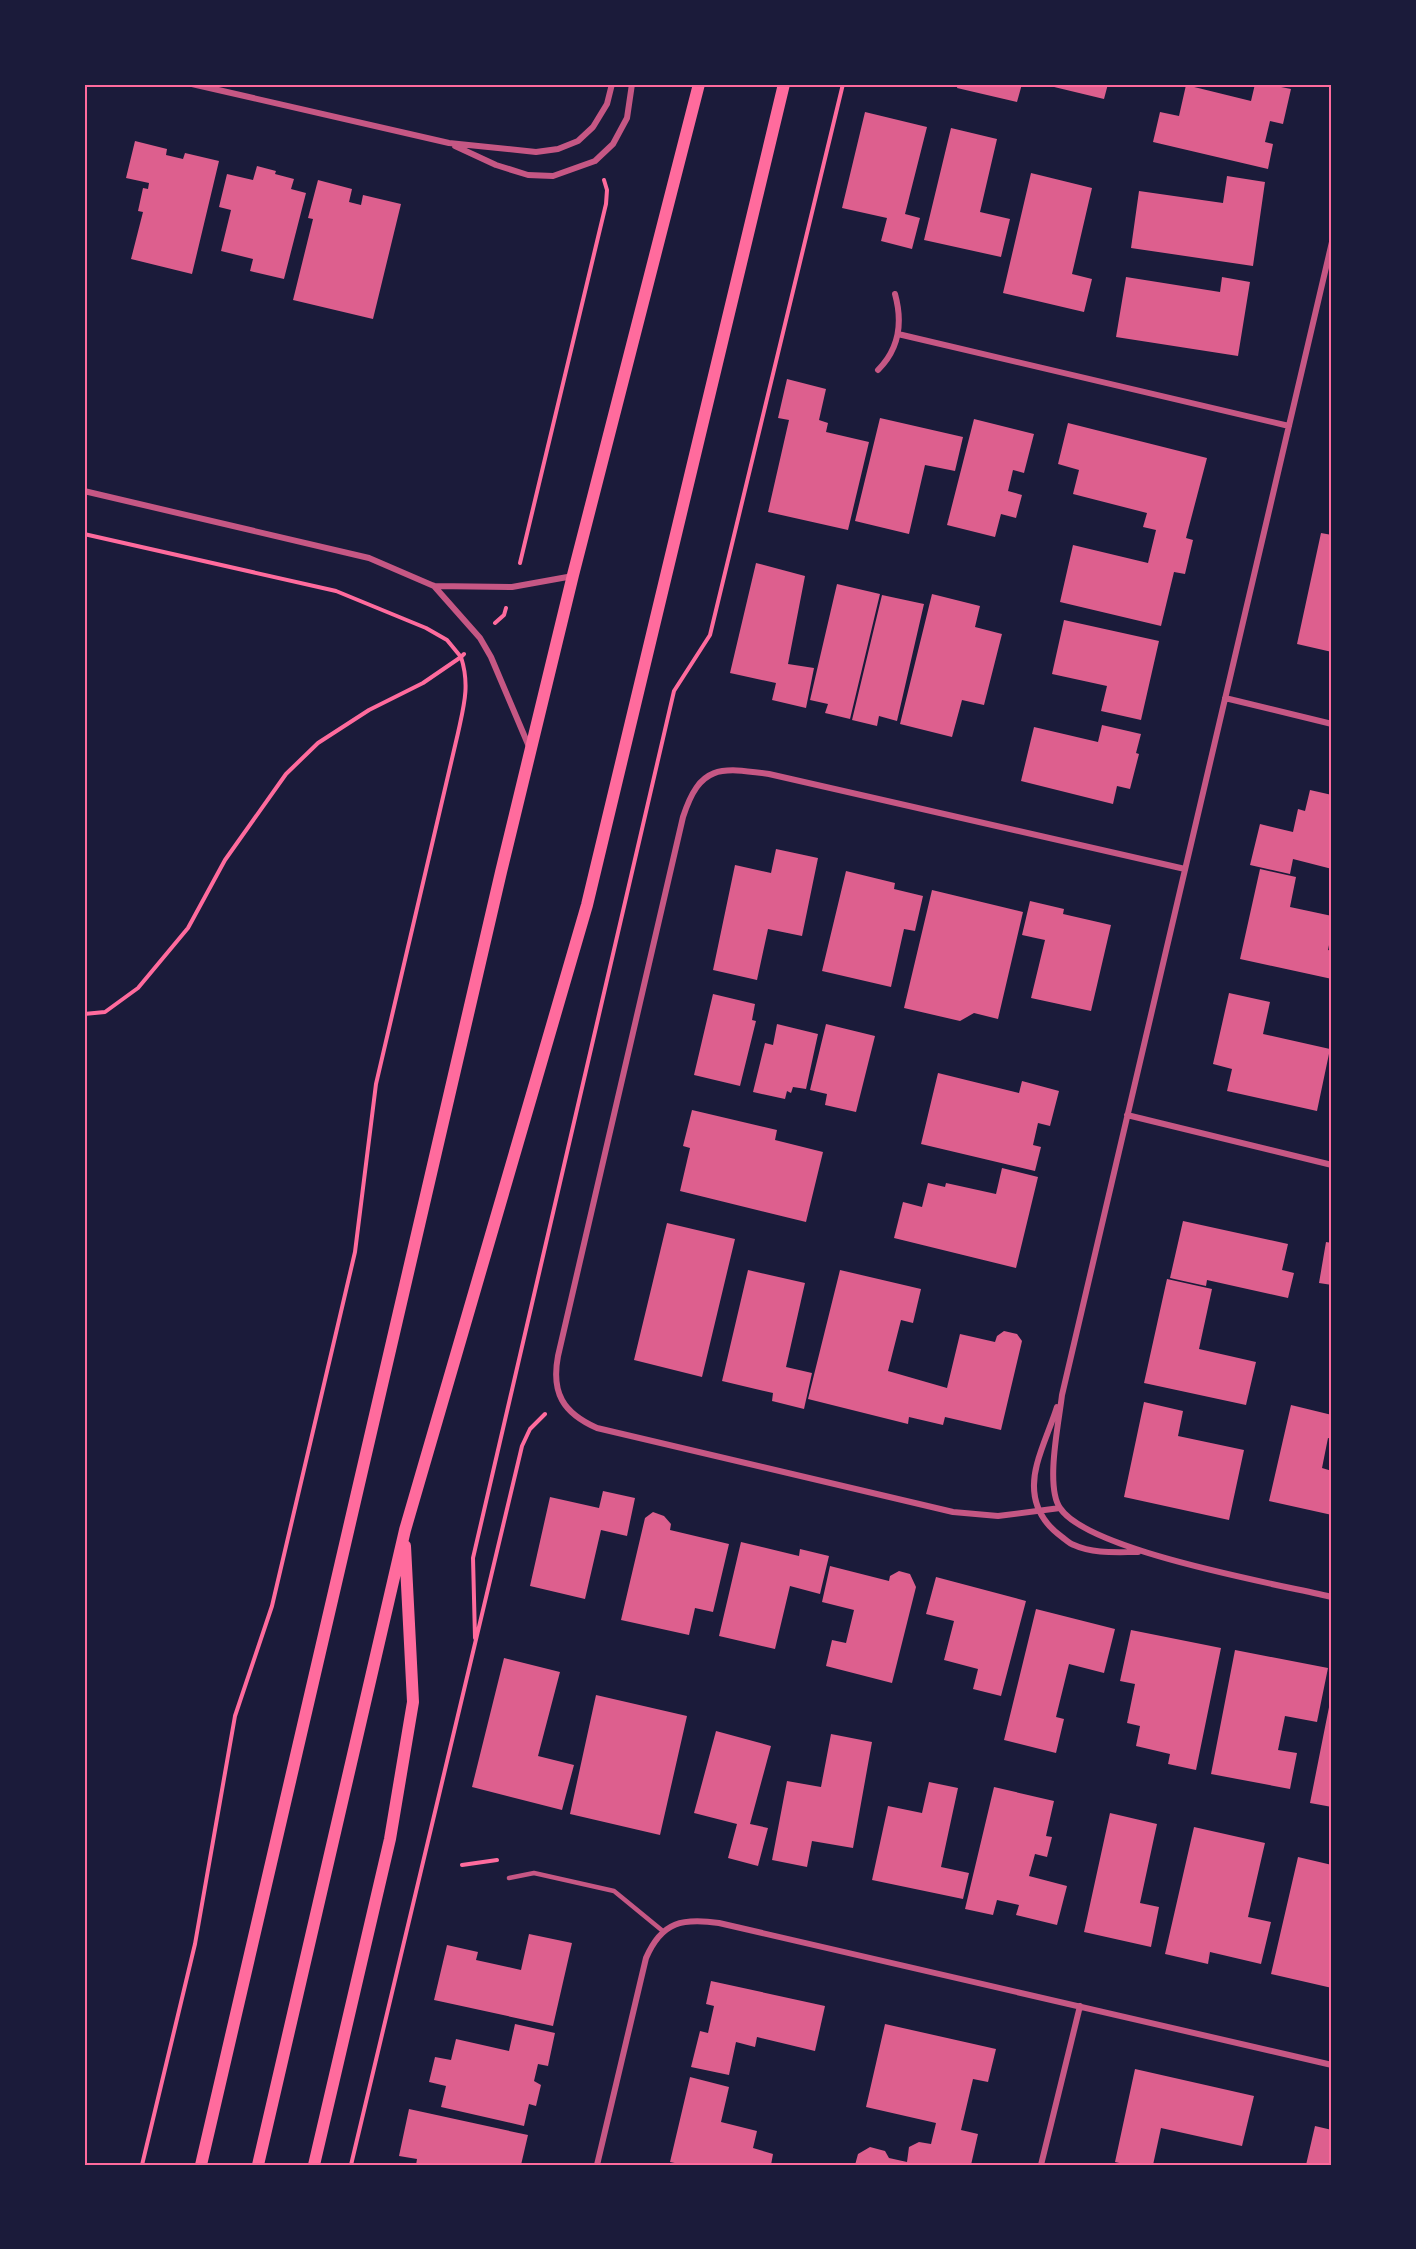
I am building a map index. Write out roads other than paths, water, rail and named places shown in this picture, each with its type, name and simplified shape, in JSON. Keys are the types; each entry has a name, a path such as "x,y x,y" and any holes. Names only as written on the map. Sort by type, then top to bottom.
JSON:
{"main road":[{"path":"201,2165 573,576 699,84"},
{"path":"258,2165 405,1530 586,905 784,84"},
{"path":"314,2165 390,1839 413,1702 405,1530"}],"street":[{"path":"192,84 449,143 536,152 578,141 593,127 607,104 612,84"},
{"path":"449,143 496,165 528,175 553,176 595,161 613,144 627,118 632,84"},
{"path":"1332,242 1329,270 1289,426 1062,1395 1052,1475 1053,1492 1060,1508 1084,1528 1142,1552 1332,1597"},
{"path":"878,370 888,360 898,334 898,307 895,294"},
{"path":"898,334 1289,426"},
{"path":"84,492 369,558 434,586 512,587 573,576"},
{"path":"434,586 480,638 491,657 531,752"},
{"path":"1225,698 1332,724"},
{"path":"1060,1508 998,1516 953,1512 619,1434 583,1422 571,1412 560,1398 555,1371 683,818 689,797 706,777 717,771 732,770 769,774 1185,869"},
{"path":"1127,1115 1164,1126 1332,1165"},
{"path":"1062,1395 1037,1464 1034,1484 1038,1512 1049,1528 1073,1545 1099,1551 1142,1552"},
{"path":"597,2165 642,1971 652,1946 664,1932 686,1920 719,1923 1332,2065"},
{"path":"1041,2165 1080,2006"}],"lane":[{"path":"509,1878 534,1873 614,1891 664,1932"}]}
